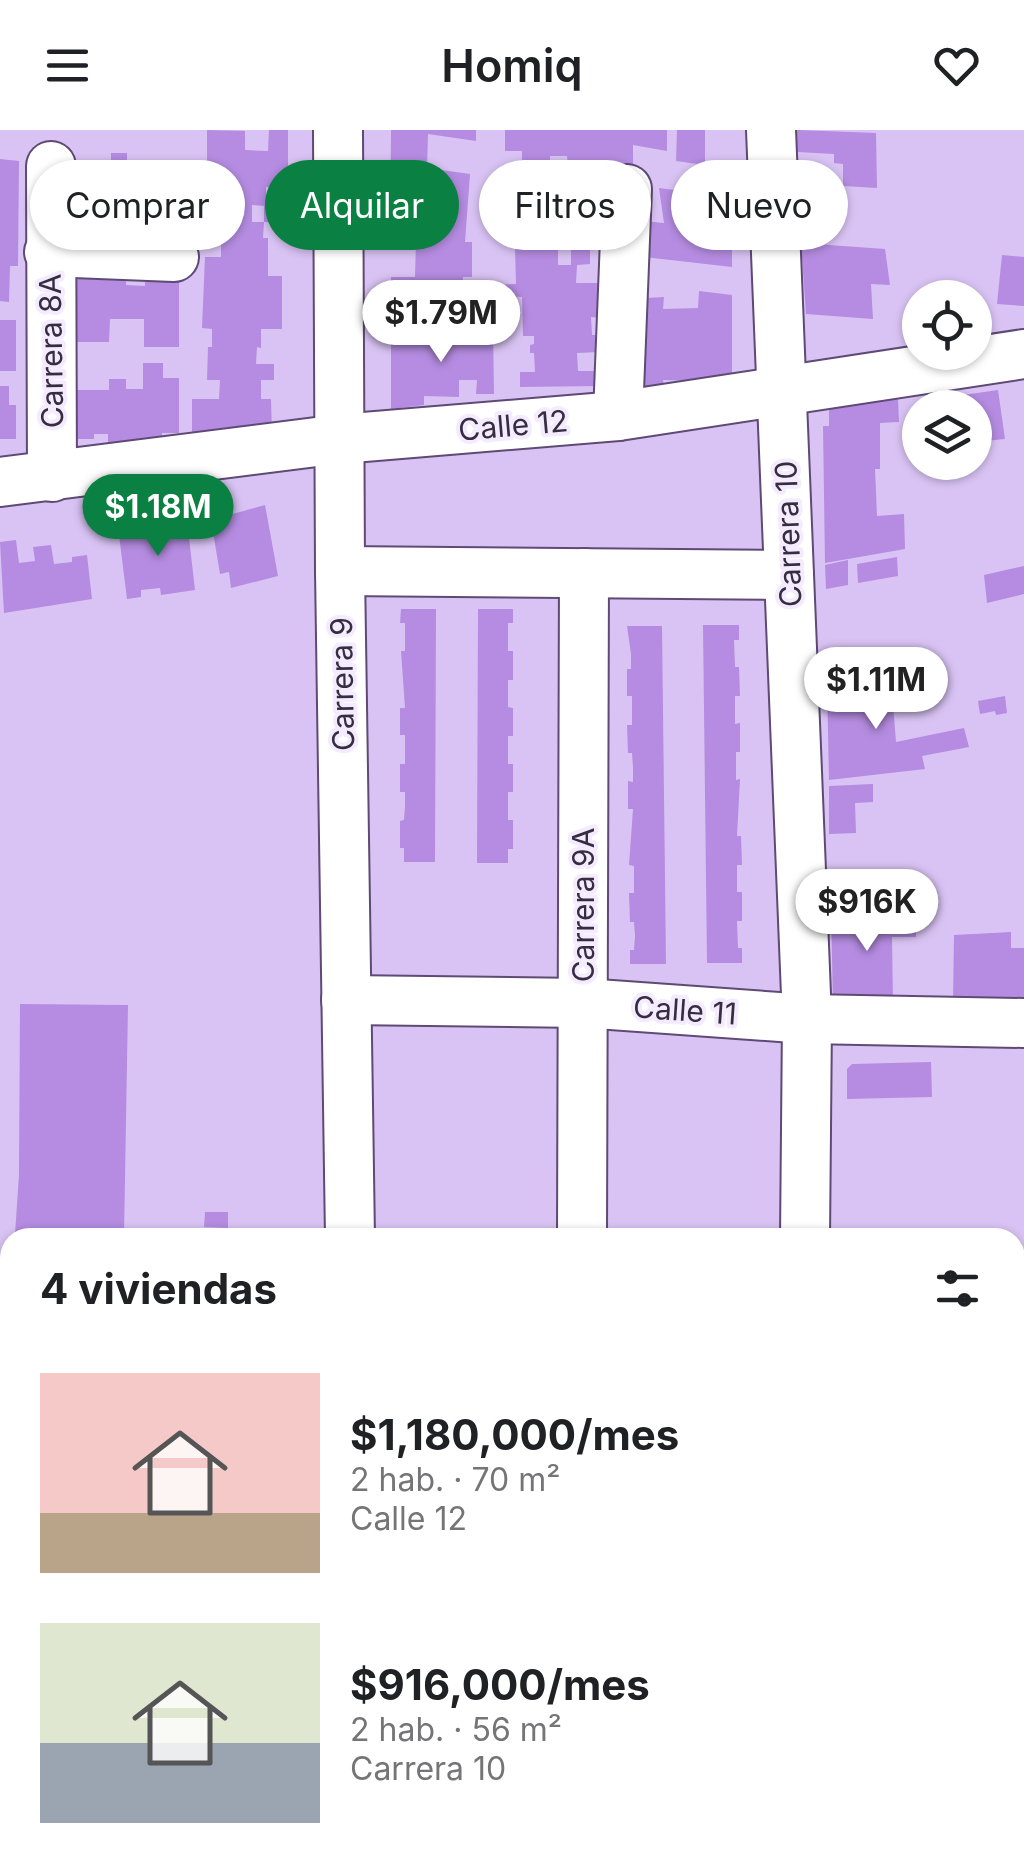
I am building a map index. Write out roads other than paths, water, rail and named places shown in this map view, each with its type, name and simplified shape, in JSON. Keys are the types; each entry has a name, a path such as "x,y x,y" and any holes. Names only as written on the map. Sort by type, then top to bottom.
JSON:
{"street":[{"name":"Carrera 9","path":"338,130 350,1228"},
{"name":"Carrera 10","path":"771,130 807,1019 805,1228"},
{"path":"618,416 624,250"},
{"path":"50,252 174,257"},
{"name":"Carrera 8A","path":"50,252 52,477"},
{"name":"Calle 12","path":"0,482 340,439 618,416 1024,354"},
{"path":"340,571 790,575"},
{"name":"Carrera 9A","path":"582,1228 584,573"},
{"name":"Calle 11","path":"346,1000 584,1003 807,1019 1024,1023"}]}
